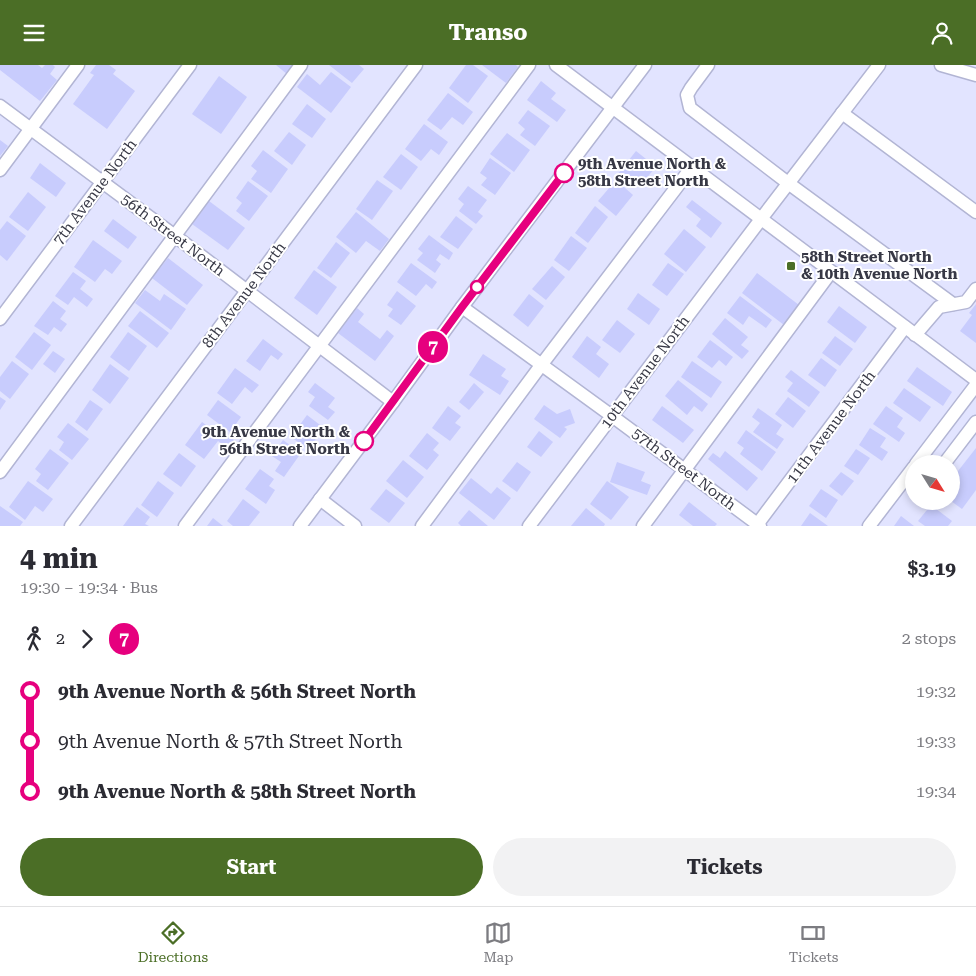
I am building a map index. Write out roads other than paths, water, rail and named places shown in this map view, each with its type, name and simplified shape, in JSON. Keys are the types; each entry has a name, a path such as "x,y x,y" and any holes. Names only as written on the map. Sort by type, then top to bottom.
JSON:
{"street":[{"name":"7th Avenue North","path":"0,319 190,65"},
{"path":"0,472 302,65"},
{"name":"8th Avenue North","path":"71,526 416,65"},
{"path":"185,526 528,65"},
{"path":"556,65 976,380"},
{"path":"300,526 462,307 645,65"},
{"path":"708,65 687,95 690,108 788,183 953,304"},
{"name":"10th Avenue North","path":"529,526 878,65"},
{"path":"941,65 976,75"},
{"path":"0,170 31,129 72,67"},
{"name":"56th Street North","path":"0,106 393,402"},
{"path":"842,113 976,212"},
{"path":"422,526 692,167"},
{"path":"642,526 832,272"},
{"name":"11th Avenue North","path":"758,525 910,331 939,307 966,302 976,289"},
{"name":"57th Street North","path":"462,307 758,525"},
{"path":"923,455 976,385"},
{"path":"951,455 976,422"},
{"path":"869,526 905,479"},
{"path":"320,499 355,526"}],"place":[{"name":"9th Avenue North & 58th Street North","path":"564,173"},
{"name":"58th Street North & 10th Avenue North","path":"791,266"},
{"name":"9th Avenue North & 56th Street North","path":"364,441"}]}
